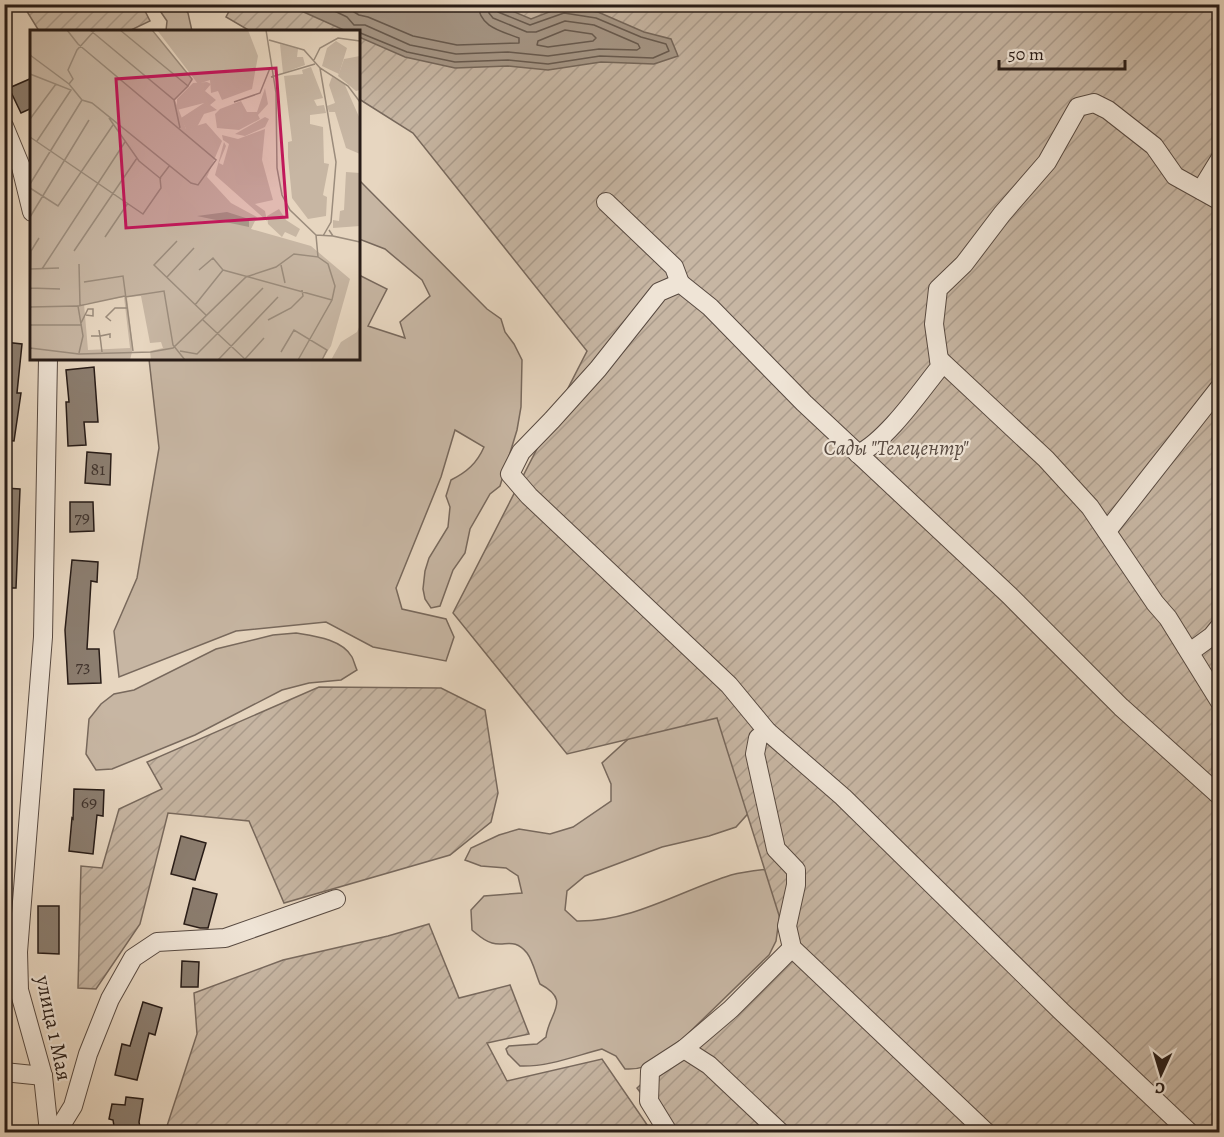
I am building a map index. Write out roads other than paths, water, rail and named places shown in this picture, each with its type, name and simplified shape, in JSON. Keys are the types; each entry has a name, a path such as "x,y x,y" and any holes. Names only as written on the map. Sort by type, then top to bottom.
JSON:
{"street":[{"path":"858,454 871,448 940,367 934,324 938,289 964,264 1002,214 1047,162 1078,107 1094,103 1108,110 1154,146 1175,176 1220,201"},
{"path":"4,126 21,167 30,204"},
{"path":"1201,190 1220,159"},
{"path":"606,202 674,267 680,283 710,307 804,403 1010,595 1121,707 1220,796"},
{"path":"680,283 659,292 598,369 521,452 510,474 528,496 729,685 767,731 843,797 1062,1012 1189,1132"},
{"path":"939,359 1046,459 1090,507 1155,603 1168,618 1220,702"},
{"name":"улица 1 Мая","path":"48,360 43,637 18,952 19,990 43,1076 50,1132"},
{"path":"1107,531 1220,387"},
{"path":"1190,652 1212,636 1220,626"},
{"path":"767,731 758,738 755,754 776,849 796,870 796,885 787,927 792,948 986,1132"},
{"path":"57,1132 73,1106 88,1054 110,999 133,958 157,942 225,938 336,899"},
{"path":"668,1132 649,1101 650,1071 684,1049 731,1009 792,948"},
{"path":"684,1049 709,1065 780,1132"},
{"path":"4,1072 43,1076"}],"water":[{"path":"288,5 468,5 505,8 531,19 562,7 598,12 644,32 671,39 678,56 654,64 601,62 548,70 508,66 455,68 405,57 360,37 360,30 344,30"}],"park label":[{"name":"Сады \"Телецентр\"","path":"896,448"}]}
